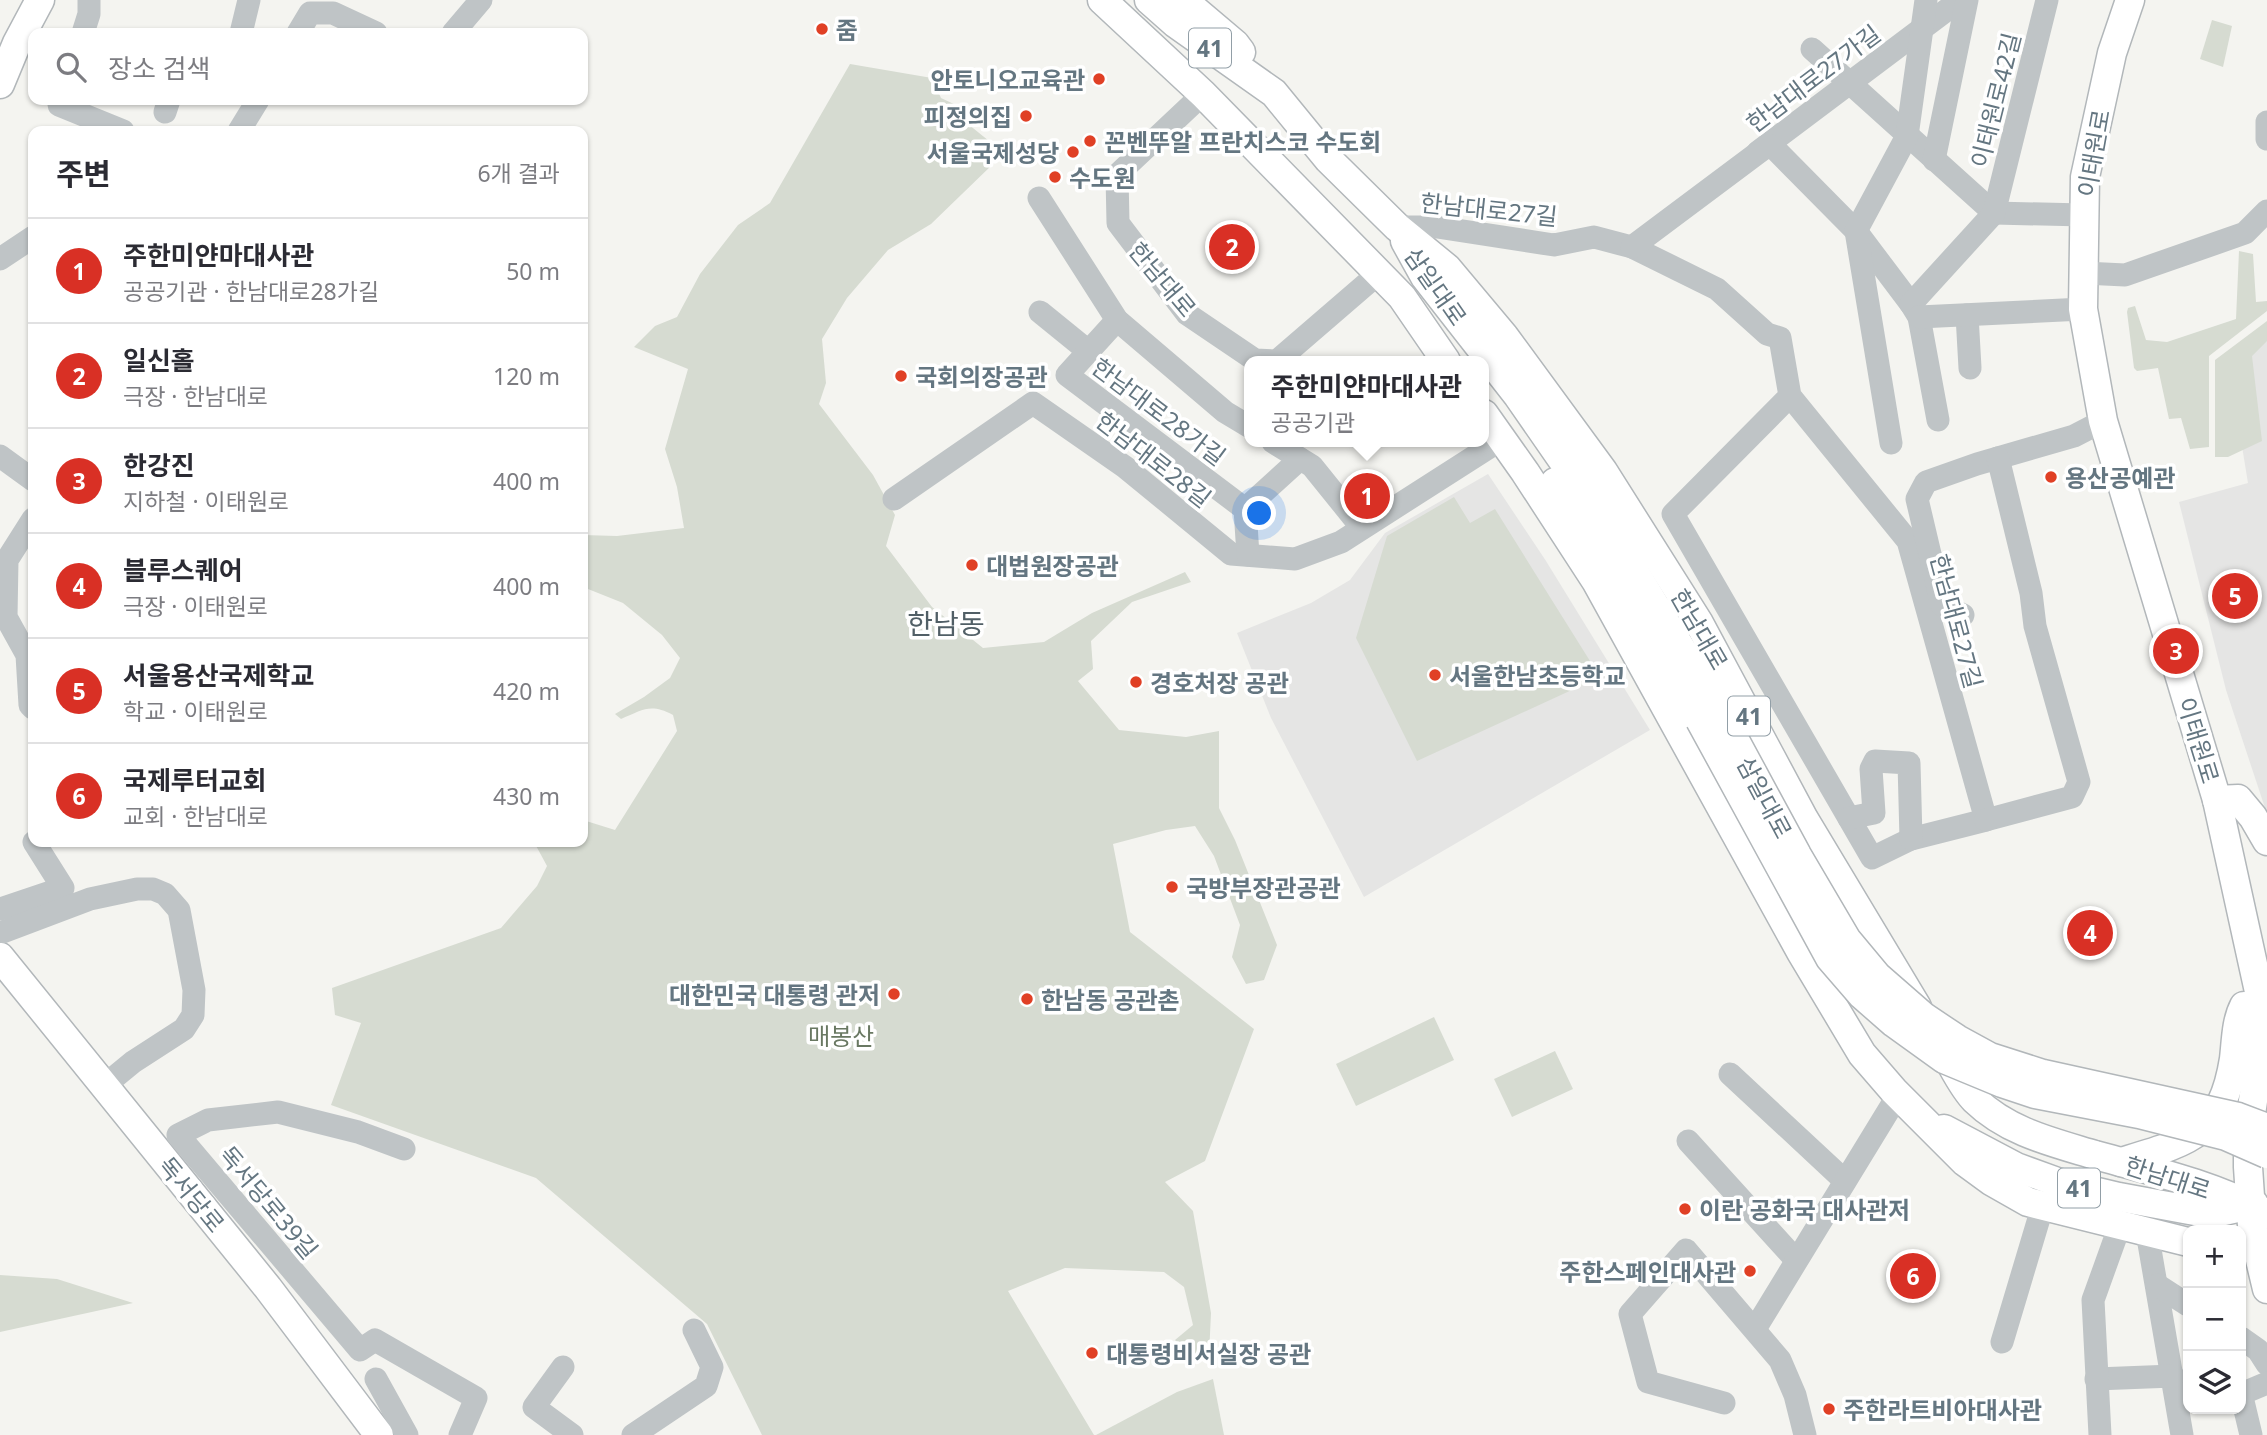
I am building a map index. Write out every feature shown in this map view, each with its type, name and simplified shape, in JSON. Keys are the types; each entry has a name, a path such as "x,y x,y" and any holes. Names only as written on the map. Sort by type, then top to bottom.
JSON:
{"main road":[{"path":"0,84 17,43 40,0"},
{"name":"41","path":"1102,0 1203,94 1402,297 1443,356"},
{"name":"한남대로","path":"1149,0 1175,23 1274,93 1328,159 1397,226 1447,268 1504,336 1603,471 1699,623 1804,819 1972,1097 1990,1114 2026,1134 2262,1206"},
{"path":"1183,0 1235,44 1274,93"},
{"name":"이태원로","path":"2130,0 2112,53 2085,177 2083,309 2103,421 2217,800 2262,993 2267,1028"},
{"name":"삼일대로","path":"1397,226 1425,277 1487,356"},
{"name":"삼일대로","path":"1402,297 1455,345 1463,356"},
{"name":"삼일대로","path":"1489,359 1595,507 1709,714 1830,958 1862,995 1894,1023 1944,1059 2002,1083 2035,1094 2139,1114 2227,1136 2267,1154"},
{"name":"삼일대로","path":"1489,389 1582,523 1646,626 1709,714 1847,940 1877,976 1924,1017 1990,1057 2043,1074 2238,1117 2267,1128"},
{"name":"한남대로","path":"1489,421 1596,581 1801,951 1862,1054 1919,1117 1965,1162 1991,1181 2028,1202 2183,1241"},
{"path":"2217,800 2238,799 2253,817 2267,841"},
{"name":"독서당로","path":"0,957 248,1263 379,1435"},
{"path":"2121,1162 2164,1150 2193,1135 2214,1118 2231,1077 2241,1010 2262,993"},
{"name":"이태원로","path":"2260,1280 2252,1226 2262,1206 2248,1167 2248,1132 2261,1092 2262,993"},
{"name":"한남대로","path":"1919,1117 2016,1167 2060,1183 2211,1214 2262,1206"}],"street":[{"path":"85,28 89,14 89,0"},
{"path":"242,28 249,0"},
{"path":"457,28 481,0"},
{"path":"1891,443 1856,231 1907,136 1926,0"},
{"name":"한남대로27가길","path":"1632,247 1960,0"},
{"path":"1934,160 1967,0"},
{"name":"이태원로42길","path":"1994,213 2047,0"},
{"path":"301,28 310,13 333,13 365,28"},
{"path":"1812,49 1994,213 2084,215"},
{"name":"한남대로","path":"1203,94 1117,175 1118,223 1187,314 1249,356"},
{"path":"59,105 112,126"},
{"path":"242,126 252,105"},
{"path":"2267,122 2267,139"},
{"name":"한남대로27가길","path":"1698,197 1767,146 1772,146 1856,231 1915,311 1938,421"},
{"name":"한남대로28가길","path":"1039,198 1117,320 1225,412 1244,423"},
{"path":"2084,272 2124,275 2256,237 2267,211"},
{"path":"1915,311 1994,213"},
{"name":"한남대로27길","path":"1397,226 1437,227 1554,245 1594,237 1632,247 1717,289 1767,334 1780,338 1790,396 1908,541 1986,820"},
{"path":"0,259 28,240"},
{"name":"한남대로","path":"1283,356 1379,274"},
{"path":"1915,311 1967,315 2083,309"},
{"name":"한남대로28가길","path":"1040,312 1088,351"},
{"path":"1967,315 1970,368"},
{"name":"한남대로28가길","path":"1117,320 1067,375 1245,509"},
{"path":"1790,396 1673,514 1872,858 1911,839 2072,797 2079,782 2035,626 2031,593 1998,458"},
{"name":"한남대로28길","path":"894,499 1034,403 1125,467 1231,554 1295,559 1341,542 1502,439"},
{"path":"1963,615 1942,605 1917,499 1926,482 2074,436 2103,421"},
{"path":"1281,447 1312,466 1362,528"},
{"path":"0,456 28,476"},
{"path":"1248,555 1245,509 1300,459"},
{"path":"28,527 7,560 6,606 6,617 26,656 28,680"},
{"path":"1849,818 1874,813 1871,769 1875,761 1909,763 1911,839"},
{"path":"0,909 63,888 38,847"},
{"path":"0,933 90,899 137,889 153,889 164,894 179,910 194,990 194,1015 184,1028 133,1062 105,1085"},
{"path":"1730,1074 1845,1181"},
{"path":"1755,1329 1898,1095"},
{"name":"독서당로39길","path":"404,1149 358,1132 278,1112 208,1120 178,1135 360,1350 375,1340 476,1398 460,1435"},
{"path":"1688,1141 1796,1261"},
{"path":"2003,1342 2043,1205"},
{"path":"2101,1435 2093,1300 2120,1225"},
{"path":"2147,1232 2173,1376 2182,1404 2182,1435"},
{"path":"248,1263 270,1244"},
{"path":"1724,1403 1648,1382 1630,1314 1686,1250 1780,1360 1795,1395 1805,1435"},
{"path":"2157,1285 2183,1302"},
{"path":"633,1435 706,1385 712,1367 694,1330"},
{"path":"2246,1342 2258,1350 2267,1364"},
{"path":"563,1367 534,1408 572,1435"},
{"path":"2096,1379 2173,1376"},
{"path":"376,1379 407,1435"},
{"path":"2246,1392 2267,1383"},
{"path":"2246,1414 2251,1435"}],"shaded area":[{"path":"2267,334 2267,814 2226,690 2179,502 2248,483 2227,355"},
{"name":"서울한남초등학교","path":"1488,474 1546,561 1650,730 1364,897 1271,718 1237,633 1311,603 1350,580 1385,533"}],"green space":[{"path":"2212,20 2232,26 2223,67 2200,59"},
{"name":"매봉산","path":"850,64 932,78 941,98 958,106 963,120 994,145 992,165 931,224 888,250 847,298 822,339 826,383 819,404 873,475 895,515 886,546 932,607 983,648 1044,642 1092,613 1185,572 1191,582 1132,602 1091,641 1093,669 1078,681 1119,730 1186,737 1219,731 1219,808 1235,840 1277,945 1264,980 1246,984 1232,957 1240,925 1214,856 1195,826 1166,830 1113,844 1130,932 1254,1029 1205,1161 1165,1182 1193,1211 1211,1313 1209,1355 1194,1360 1175,1340 1193,1325 1184,1287 1164,1272 1065,1268 1008,1291 1094,1435 762,1435 707,1324 536,1178 331,1105 361,1023 335,1015 332,988 501,928 537,886 547,866 537,847 588,847 588,822 615,830 677,731 673,715 658,709 647,709 621,719 615,714 670,678 680,658 662,635 623,603 588,589 588,535 617,536 684,528 677,487 665,449 688,369 634,347 655,326 677,317 700,274 738,225 770,203"},
{"path":"2239,251 2253,254 2256,302 2267,301 2267,311 2209,356 2209,447 2190,449 2181,418 2169,419 2158,368 2137,371 2134,368 2127,312 2128,308 2135,306 2146,340 2167,342 2236,319"},
{"path":"2267,321 2267,341 2252,356 2262,441 2228,457 2215,457 2215,360"},
{"path":"1454,497 1470,523 1495,509 1600,677 1417,761 1356,638 1387,536"},
{"path":"1434,1017 1454,1060 1356,1106 1336,1064"},
{"path":"1555,1051 1573,1089 1512,1117 1494,1079"},
{"path":"0,1275 57,1279 133,1303 0,1332"},
{"path":"1213,1379 1224,1435 1096,1435 1177,1392"}],"place":[{"name":"줌","path":"822,29"},
{"name":"안토니오교육관","path":"1099,79"},
{"name":"피정의집","path":"1026,116"},
{"name":"꼰벤뚜알 프란치스코 수도회","path":"1090,141"},
{"name":"서울국제성당","path":"1073,152"},
{"name":"수도원","path":"1055,177"},
{"name":"일신홀","path":"1232,247"},
{"name":"국회의장공관","path":"901,376"},
{"name":"용산공예관","path":"2051,477"},
{"name":"주한미얀마대사관","path":"1367,496"},
{"name":"대법원장공관","path":"972,565"},
{"name":"서울용산국제학교","path":"2235,596"},
{"name":"한강진","path":"2176,651"},
{"name":"서울한남초등학교","path":"1435,675"},
{"name":"경호처장 공관","path":"1136,682"},
{"name":"국방부장관공관","path":"1172,887"},
{"name":"블루스퀘어","path":"2090,933"},
{"name":"대한민국 대통령 관저","path":"894,994"},
{"name":"한남동 공관촌","path":"1027,999"},
{"name":"이란 공화국 대사관저","path":"1685,1209"},
{"name":"주한스페인대사관","path":"1750,1271"},
{"name":"국제루터교회","path":"1913,1276"},
{"name":"대통령비서실장 공관","path":"1092,1353"},
{"name":"주한라트비아대사관","path":"1829,1409"}],"district":[{"name":"한남동","path":"946,623"}]}
